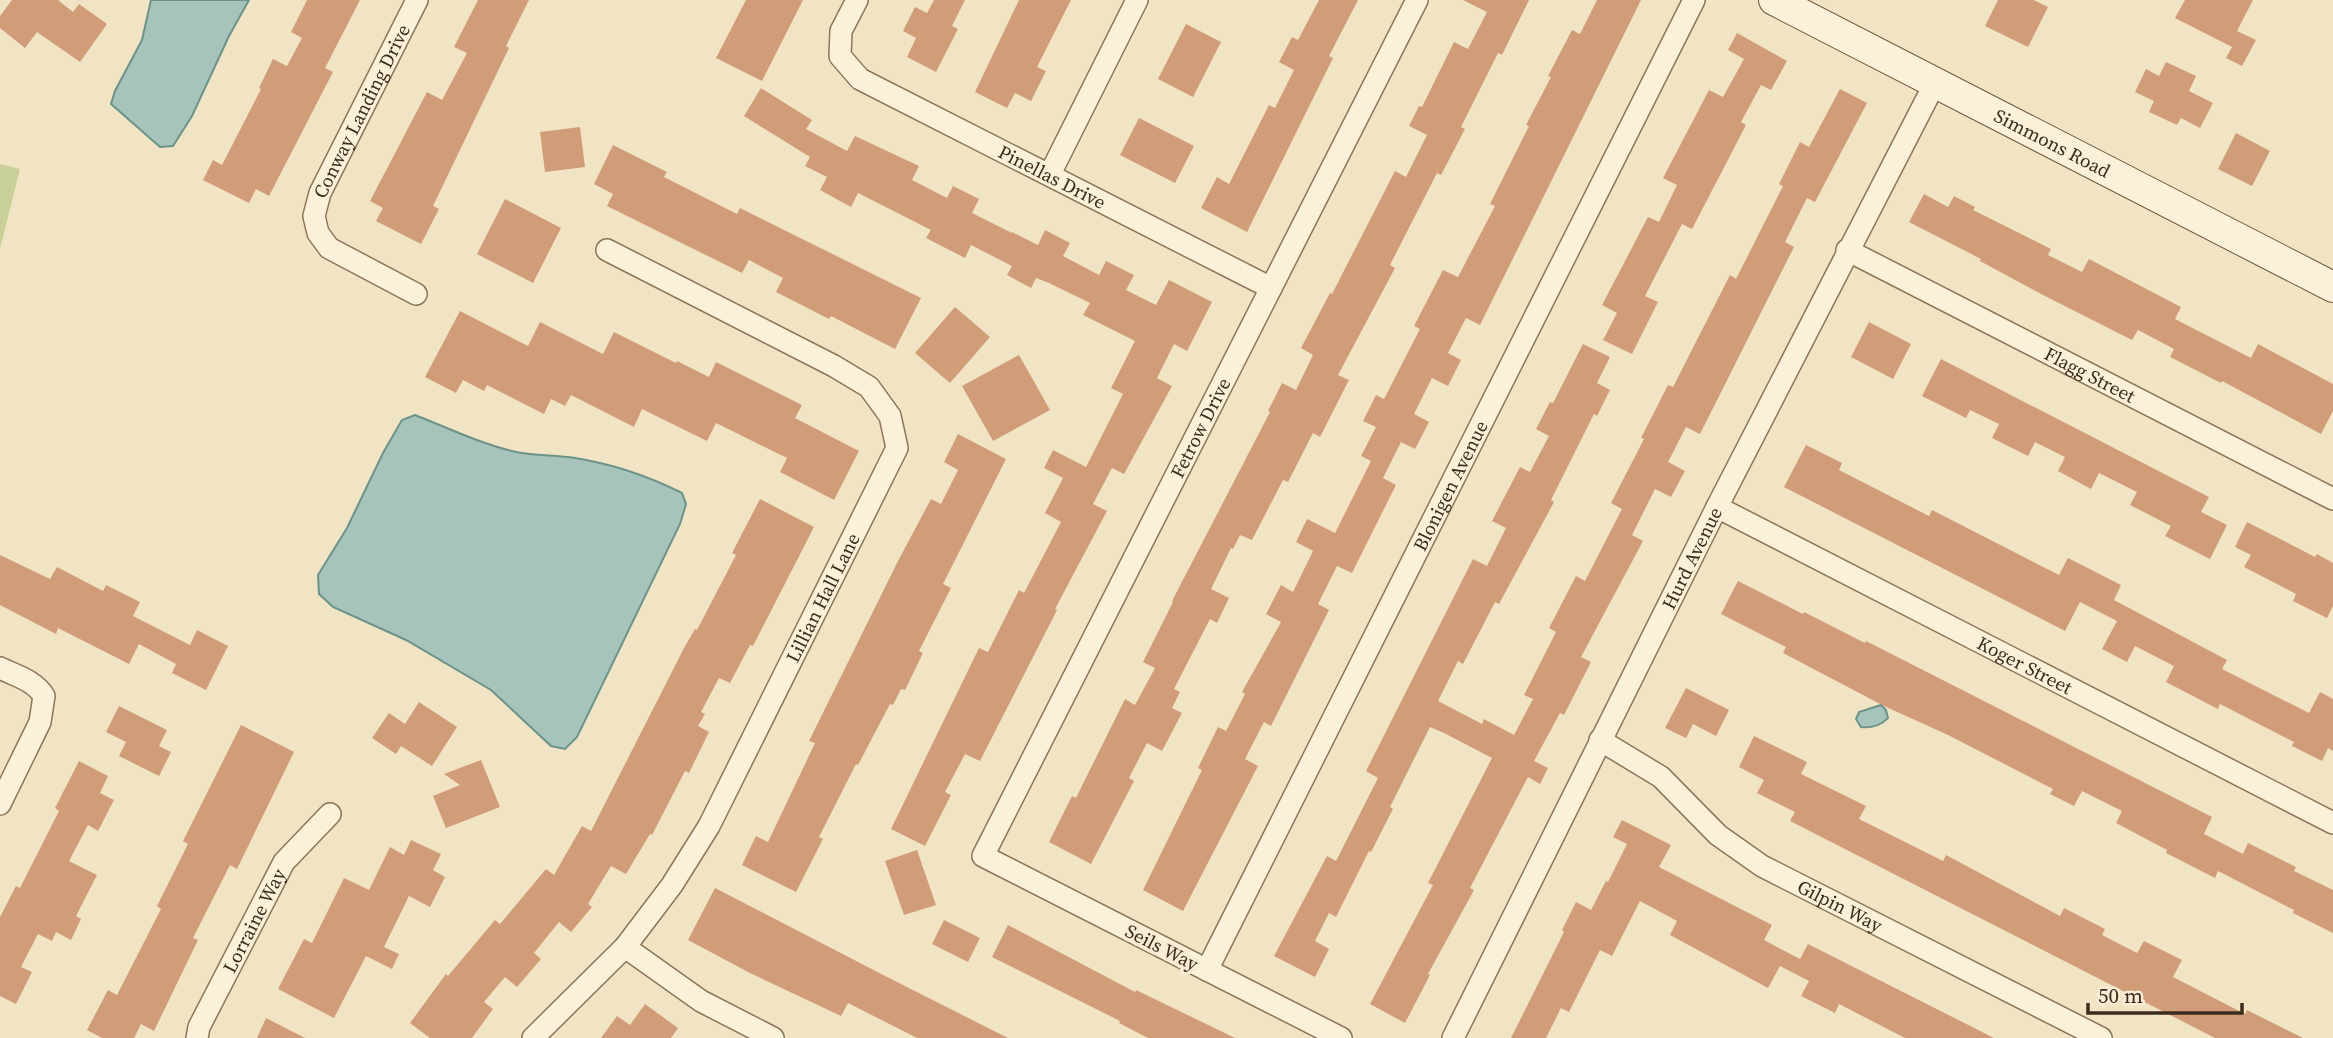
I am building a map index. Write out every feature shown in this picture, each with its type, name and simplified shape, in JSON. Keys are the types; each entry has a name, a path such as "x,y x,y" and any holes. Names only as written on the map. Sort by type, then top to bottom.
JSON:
{"street":[{"name":"Conway Landing Drive","path":"416,294 329,248 318,233 313,216 320,193 417,0"},
{"name":"Pinellas Drive","path":"857,0 841,31 840,56 860,79 1271,288"},
{"path":"1050,174 1137,0"},
{"name":"Fetrow Drive","path":"984,856 1417,0"},
{"name":"Blonigen Avenue","path":"1207,970 1694,0"},
{"name":"Simmons Road","path":"1774,0 2333,287"},
{"name":"Hurd Avenue","path":"1453,1038 1717,507 1934,83"},
{"name":"Lillian Hall Lane","path":"533,1038 625,947 672,885 709,826 897,448 890,416 869,387 834,366 607,250"},
{"name":"Flagg Street","path":"1847,250 2333,499"},
{"name":"Koger Street","path":"1717,507 2333,823"},
{"path":"0,668 30,682 44,695 40,722 0,804"},
{"name":"Gilpin Way","path":"1600,740 1661,777 1718,835 1762,866 2101,1038"},
{"name":"Lorraine Way","path":"197,1038 199,1027 284,862 330,814"},
{"name":"Seils Way","path":"984,856 1341,1038"},
{"path":"625,947 701,1001 774,1038"}],"green space":[{"path":"0,164 20,169 0,249"}],"water":[{"path":"151,0 249,0 192,116 173,146 160,147 111,104 142,40"},
{"path":"415,415 503,449 568,457 617,467 682,493 686,504 680,524 577,737 565,749 551,746 491,690 406,640 333,607 319,594 318,575 347,528 383,453 402,420"},
{"path":"1881,705 1888,718 1876,726 1861,727 1856,719 1859,712"}],"building":[{"path":"12,0 58,0 73,12 79,4 107,24 80,62 37,32 25,48 0,28 0,16"},
{"path":"307,0 360,0 325,68 333,72 269,196 256,189 249,203 203,180 213,160 222,165 261,89 259,88 273,59 287,66 302,38 291,32"},
{"path":"478,0 529,0 506,46 509,48 433,206 439,209 421,244 376,221 383,208 370,201 427,92 442,100 467,53 454,47"},
{"path":"746,0 803,0 762,81 716,58"},
{"path":"934,0 965,0 952,26 958,29 936,72 907,57 916,38 903,31 915,7 927,13"},
{"path":"1019,0 1071,0 1037,67 1046,71 1031,101 1015,93 1007,108 975,92"},
{"path":"1319,0 1358,0 1329,56 1333,58 1247,232 1201,208 1217,177 1229,184 1269,105 1275,108 1294,70 1279,62 1292,37 1298,40"},
{"path":"1463,0 1529,0 1502,55 1498,53 1461,127 1465,129 1441,175 1437,173 1390,265 1395,268 1338,375 1349,380 1320,437 1313,433 1288,482 1283,480 1252,540 1240,535 1233,549 1231,548 1211,589 1229,598 1217,623 1210,619 1174,689 1180,692 1172,708 1182,713 1162,751 1147,743 1129,778 1134,781 1091,864 1049,842 1072,796 1076,798 1125,699 1135,705 1155,668 1143,662 1270,412 1268,411 1282,383 1296,390 1313,355 1301,348 1395,171 1406,177 1427,135 1409,126 1419,106 1422,107 1454,42 1468,49 1487,12"},
{"path":"1597,0 1641,0 1480,325 1466,318 1448,353 1461,360 1448,386 1432,378 1414,414 1429,422 1415,449 1401,442 1383,478 1396,485 1352,573 1337,566 1318,604 1329,610 1271,726 1264,722 1245,759 1258,766 1183,911 1143,890 1202,770 1198,768 1218,727 1226,731 1245,694 1242,692 1281,622 1266,614 1281,585 1293,592 1313,551 1296,542 1307,519 1335,533 1371,461 1361,456 1376,427 1363,421 1376,395 1384,399 1420,329 1414,326 1443,270 1458,277 1495,206 1490,204 1529,126 1526,125 1551,77 1548,76 1572,30 1580,34"},
{"path":"1998,0 2034,0 2048,7 2028,47 1985,26"},
{"path":"2185,0 2253,0 2237,31 2256,40 2242,66 2226,58 2232,47 2175,18"},
{"path":"1186,24 1221,42 1193,97 1158,79"},
{"path":"1737,33 1787,61 1771,90 1761,85 1741,122 1746,125 1692,229 1682,224 1645,296 1658,302 1632,354 1603,340 1617,313 1602,305 1648,217 1659,222 1677,185 1663,178 1709,90 1723,97 1744,59 1728,50"},
{"path":"2166,62 2196,76 2189,91 2213,103 2200,128 2181,118 2177,125 2149,112 2154,101 2135,92 2146,69 2159,76"},
{"path":"761,88 812,120 806,129 847,151 855,136 919,166 912,180 947,198 953,186 979,199 972,213 1012,233 1038,245 1045,230 1070,243 1063,256 1099,275 1106,261 1134,275 1126,290 1156,305 1169,280 1212,302 1187,351 1174,344 1157,378 1172,386 1124,474 1112,468 1093,504 1107,511 980,761 965,754 945,792 951,795 925,846 891,829 979,648 988,652 1019,590 1024,593 1061,522 1045,513 1063,478 1044,468 1053,450 1086,467 1123,394 1111,388 1135,341 1083,315 1090,303 1036,278 1031,288 1007,275 1012,266 971,245 965,258 926,238 931,230 858,193 851,207 820,190 827,177 805,166 810,157 744,116"},
{"path":"1840,89 1867,103 1815,202 1807,198 1785,242 1794,247 1700,434 1686,427 1668,462 1685,471 1671,497 1655,489 1632,535 1643,541 1581,657 1591,662 1564,715 1560,713 1534,761 1548,768 1540,784 1528,777 1470,888 1474,890 1428,974 1430,975 1405,1023 1370,1004 1433,885 1428,883 1492,758 1444,733 1430,727 1390,807 1393,809 1336,917 1329,913 1315,941 1329,949 1315,977 1274,956 1327,856 1336,861 1378,778 1366,771 1473,559 1487,566 1506,528 1492,521 1520,467 1530,472 1549,436 1536,429 1550,402 1553,403 1583,344 1610,357 1597,383 1610,390 1597,416 1594,414 1551,500 1554,502 1499,604 1495,602 1463,664 1458,661 1438,701 1482,724 1484,719 1514,735 1533,699 1524,695 1556,632 1549,628 1576,576 1585,581 1622,509 1611,503 1644,439 1641,438 1668,385 1673,387 1730,275 1736,279 1783,186 1779,184 1800,142 1809,147"},
{"path":"1139,118 1194,146 1175,183 1120,155"},
{"path":"580,127 585,167 545,172 540,132"},
{"path":"2236,133 2270,151 2252,186 2218,169"},
{"path":"613,145 667,172 664,177 737,214 740,208 921,298 895,349 831,316 829,319 776,292 783,278 749,260 742,273 607,206 613,194 594,184"},
{"path":"1924,194 1948,207 1954,196 1975,207 1973,210 2051,249 2048,255 2082,272 2089,259 2181,307 2175,319 2251,358 2258,344 2333,384 2333,411 2321,434 2222,381 2221,383 2170,357 2174,349 2138,330 2132,340 1909,222"},
{"path":"505,199 561,228 533,283 477,254"},
{"path":"955,307 990,337 950,383 915,353"},
{"path":"460,311 528,346 540,322 603,354 614,332 709,377 716,362 802,405 795,418 859,451 834,500 780,472 787,458 716,423 707,441 642,409 634,427 571,395 565,406 551,399 544,414 487,385 484,391 463,380 456,393 425,377"},
{"path":"1869,322 1911,344 1893,379 1851,357"},
{"path":"1019,355 1050,410 993,441 962,386"},
{"path":"1941,359 2209,497 2201,512 2227,525 2210,559 2165,536 2171,526 2130,505 2137,492 2099,473 2091,489 2058,471 2065,457 2035,442 2028,456 1992,438 1999,424 1970,410 1966,418 1922,396"},
{"path":"958,434 1006,459 943,584 951,588 919,651 923,653 905,690 901,689 893,705 890,704 858,765 856,764 819,837 823,839 796,892 742,865 756,836 768,842 815,743 809,741 898,561 931,499 941,504 958,470 944,462"},
{"path":"1806,445 1842,463 1839,470 1929,516 1932,510 2059,575 2068,558 2121,585 2114,600 2227,660 2222,669 2309,713 2320,692 2333,699 2333,751 2328,748 2322,761 2292,746 2294,742 2220,704 2218,709 2166,682 2174,666 2135,646 2127,662 2102,649 2117,621 2080,602 2065,631 1784,487"},
{"path":"760,499 814,527 753,646 750,645 730,683 719,678 701,712 705,714 698,726 709,732 689,773 685,771 652,835 650,834 626,874 611,866 588,904 592,907 571,932 559,922 534,953 541,959 517,987 505,977 484,1002 493,1009 472,1038 430,1038 410,1023 446,974 448,976 495,920 500,924 546,869 554,875 582,826 591,831 684,648 695,629 697,630 736,555 732,553"},
{"path":"2247,522 2315,557 2317,554 2333,563 2333,606 2327,618 2293,601 2296,594 2244,567 2251,555 2235,547"},
{"path":"0,555 50,579 57,567 103,591 106,585 140,602 133,616 190,645 197,630 228,646 206,690 172,673 176,664 139,644 129,664 58,628 56,634 0,605"},
{"path":"1738,581 1803,614 1804,612 1865,643 1866,641 2212,817 2204,834 2243,854 2248,843 2296,867 2294,871 2333,890 2333,933 2218,871 2215,878 2166,853 2167,850 2116,823 2122,811 2082,791 2074,806 2050,794 2053,789 1783,653 1786,647 1721,614"},
{"path":"1686,688 1729,710 1716,736 1693,724 1686,738 1665,728"},
{"path":"419,702 457,727 432,766 401,746 396,754 372,738 389,713 405,724"},
{"path":"119,706 167,730 159,746 171,752 159,776 119,756 126,742 106,732"},
{"path":"241,725 294,752 237,869 230,865 193,938 198,940 154,1031 141,1024 134,1038 102,1038 87,1030 108,990 117,995 161,909 157,906 188,844 183,841"},
{"path":"1754,736 1807,762 1801,774 1866,806 1859,819 1943,861 1946,855 2060,916 2064,908 2105,929 2102,935 2137,953 2144,941 2182,960 2173,977 2245,1014 2247,1010 2303,1038 2215,1038 1790,821 1795,812 1757,793 1764,780 1739,767"},
{"path":"481,760 500,807 446,828 433,796 460,785 444,774"},
{"path":"79,761 108,776 100,793 114,800 98,831 88,825 69,861 97,875 76,916 81,919 71,940 56,932 52,941 38,934 21,967 32,972 16,1004 0,996 0,917 16,886 20,888 59,811 55,808"},
{"path":"1622,820 1671,845 1659,867 1772,925 1764,940 1800,959 1808,944 1994,1038 1905,1038 1839,1004 1835,1013 1801,996 1809,981 1780,966 1768,988 1670,935 1677,921 1640,901 1612,956 1600,950 1569,1012 1561,1008 1546,1038 1511,1038 1564,932 1562,930 1576,902 1591,910 1606,881 1608,882 1627,844 1613,837"},
{"path":"411,840 441,854 433,870 445,877 430,907 409,896 384,947 399,954 392,969 366,956 334,1018 278,989 304,939 312,943 344,878 369,890 390,847 404,855"},
{"path":"917,850 936,905 904,915 885,861"},
{"path":"715,888 1008,1038 917,1038 848,1003 841,1016 750,973 688,940"},
{"path":"944,920 980,938 968,962 932,944"},
{"path":"1008,925 1135,992 1136,990 1235,1038 1148,1038 1119,1023 1120,1021 992,957"},
{"path":"645,1004 678,1028 671,1038 601,1038 617,1016 630,1025"},
{"path":"266,1018 305,1038 257,1038"}]}
